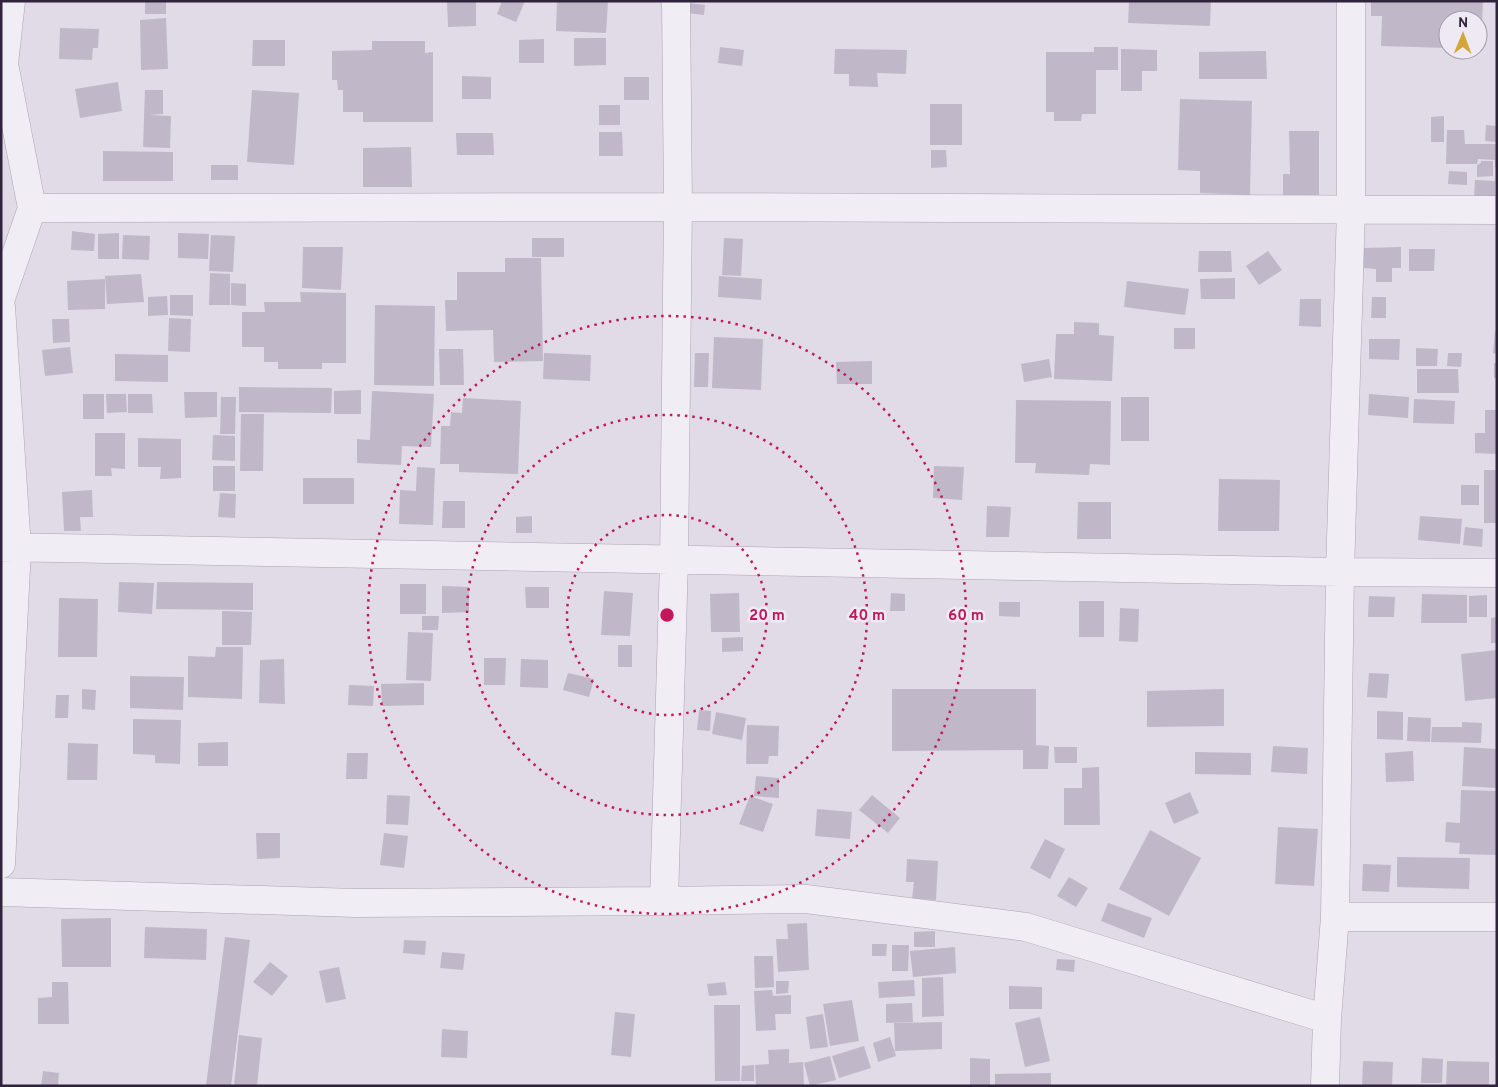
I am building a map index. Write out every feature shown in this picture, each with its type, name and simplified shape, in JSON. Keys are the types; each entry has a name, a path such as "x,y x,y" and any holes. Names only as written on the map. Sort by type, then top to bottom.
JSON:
{"street":[{"path":"1,298 32,208 3,63 11,1"},
{"path":"664,901 674,561 678,207 676,1"},
{"path":"1325,1086 1327,1019 1335,917 1340,572 1351,210 1351,1"},
{"path":"32,208 678,207 1497,210"},
{"path":"1,307 9,548 1,864"},
{"path":"9,548 674,561 1497,573"},
{"path":"1,892 356,903 806,899 1026,927 1327,1019"},
{"path":"1335,917 1497,917"}],"building":[{"path":"145,1 166,1 166,14 145,14"},
{"path":"447,1 476,1 476,26 448,27"},
{"path":"502,1 525,1 516,22 497,14"},
{"path":"557,1 608,2 606,33 556,31"},
{"path":"1129,1 1211,1 1210,26 1128,23"},
{"path":"1371,1 1483,1 1483,10 1438,10 1438,48 1381,46 1382,16 1371,16"},
{"path":"688,3 705,5 704,15 687,13"},
{"path":"166,18 168,69 141,70 140,20"},
{"path":"60,28 99,29 98,48 93,48 92,60 59,59"},
{"path":"574,38 606,38 606,65 574,66"},
{"path":"544,39 544,63 519,63 519,40"},
{"path":"253,40 285,40 285,66 252,66"},
{"path":"372,41 425,41 425,53 433,52 433,122 363,122 363,112 343,112 343,90 338,90 337,80 332,80 332,51 372,50"},
{"path":"720,47 744,50 742,66 718,63"},
{"path":"1094,47 1118,47 1118,70 1096,70 1096,114 1082,114 1081,121 1054,121 1054,112 1046,112 1046,52 1094,52"},
{"path":"835,49 907,50 906,74 877,73 878,87 849,86 849,74 834,74"},
{"path":"1121,49 1157,50 1157,71 1142,71 1142,91 1121,91"},
{"path":"1266,51 1267,79 1199,79 1199,52"},
{"path":"462,76 491,77 491,99 462,99"},
{"path":"624,77 649,77 649,100 624,100"},
{"path":"118,82 122,111 80,118 75,89"},
{"path":"145,90 163,90 163,114 149,115 171,116 170,148 143,147"},
{"path":"252,90 299,93 294,165 247,162"},
{"path":"1180,99 1252,101 1250,195 1200,193 1200,171 1178,170"},
{"path":"930,104 962,104 962,145 930,145"},
{"path":"599,105 620,105 620,125 599,125"},
{"path":"1444,116 1444,142 1431,142 1431,117"},
{"path":"1486,125 1497,126 1497,142 1485,141"},
{"path":"1447,130 1464,130 1465,144 1497,144 1497,167 1495,167 1495,160 1478,159 1477,164 1446,164"},
{"path":"1289,131 1319,131 1319,196 1283,196 1283,174 1290,174"},
{"path":"599,132 622,132 623,156 599,156"},
{"path":"456,133 493,133 494,155 457,155"},
{"path":"411,147 412,187 363,187 363,148"},
{"path":"931,150 946,150 947,167 931,168"},
{"path":"103,151 173,152 173,181 103,181"},
{"path":"1481,161 1493,161 1493,176 1477,177 1477,165"},
{"path":"211,165 238,165 238,180 211,180"},
{"path":"1449,171 1467,172 1467,185 1448,184"},
{"path":"1475,180 1495,181 1495,200 1474,199"},
{"path":"72,231 95,234 94,251 71,250"},
{"path":"119,233 119,259 98,259 98,234"},
{"path":"178,233 209,234 208,259 178,258"},
{"path":"123,235 150,236 149,260 122,259"},
{"path":"211,235 235,236 233,272 209,271"},
{"path":"532,238 564,238 564,257 532,257"},
{"path":"724,238 743,239 741,276 722,275"},
{"path":"303,247 343,247 341,290 302,288"},
{"path":"1401,247 1401,268 1392,268 1392,282 1376,282 1376,269 1364,268 1364,248"},
{"path":"1409,249 1435,249 1434,271 1409,271"},
{"path":"1199,251 1231,251 1232,272 1198,272"},
{"path":"1268,251 1282,270 1259,285 1246,266"},
{"path":"505,258 541,258 543,361 494,362 493,330 446,331 445,300 457,300 457,272 505,272"},
{"path":"210,273 230,274 230,305 209,305"},
{"path":"141,274 144,302 107,304 105,276"},
{"path":"719,276 762,279 761,300 718,297"},
{"path":"1235,278 1235,299 1201,299 1200,279"},
{"path":"105,279 105,309 68,310 67,281"},
{"path":"1127,281 1189,289 1185,315 1124,307"},
{"path":"231,283 246,284 246,306 231,305"},
{"path":"300,292 346,293 346,363 322,363 322,369 278,369 278,362 264,362 264,347 242,347 242,312 265,312 264,302 301,302"},
{"path":"170,295 193,295 193,316 170,315"},
{"path":"167,296 168,315 148,316 148,297"},
{"path":"1372,297 1386,297 1386,318 1371,318"},
{"path":"1300,299 1321,299 1321,327 1299,326"},
{"path":"375,305 435,306 434,386 374,385"},
{"path":"169,318 191,319 190,352 168,351"},
{"path":"52,319 69,319 70,342 53,343"},
{"path":"1074,322 1099,323 1099,335 1114,336 1112,381 1054,379 1056,334 1074,334"},
{"path":"1174,328 1195,328 1195,349 1174,349"},
{"path":"1495,331 1497,331 1497,354 1493,353"},
{"path":"714,337 763,339 761,390 712,388"},
{"path":"1369,339 1400,339 1399,360 1369,359"},
{"path":"70,347 73,373 45,376 42,350"},
{"path":"1416,348 1438,349 1437,366 1416,366"},
{"path":"439,349 463,349 464,385 440,385"},
{"path":"544,353 591,355 590,381 543,379"},
{"path":"695,353 709,353 708,387 694,387"},
{"path":"1448,353 1462,353 1461,367 1447,366"},
{"path":"115,354 168,355 168,382 115,381"},
{"path":"1049,359 1052,377 1024,382 1021,364"},
{"path":"872,361 872,384 837,384 836,362"},
{"path":"1494,363 1497,363 1497,378 1494,378"},
{"path":"1417,369 1458,369 1459,393 1417,393"},
{"path":"239,387 332,388 331,413 239,412"},
{"path":"361,390 361,414 334,414 334,391"},
{"path":"372,391 434,394 431,447 402,446 401,465 357,463 357,439 370,440"},
{"path":"184,392 217,392 217,417 185,418"},
{"path":"83,394 104,394 104,419 83,419"},
{"path":"106,394 126,394 127,412 107,413"},
{"path":"128,394 152,394 153,413 128,413"},
{"path":"1369,394 1409,397 1408,418 1368,415"},
{"path":"221,397 236,397 235,434 220,434"},
{"path":"1121,397 1149,397 1149,441 1121,441"},
{"path":"463,398 521,401 518,474 459,472 459,464 440,464 441,426 450,426 451,412 462,413"},
{"path":"1414,399 1455,401 1454,424 1413,423"},
{"path":"1016,400 1111,401 1110,465 1090,464 1089,475 1035,473 1036,463 1015,463"},
{"path":"1485,410 1497,410 1497,454 1475,453 1475,433 1485,433"},
{"path":"241,414 264,414 263,471 240,471"},
{"path":"95,433 125,433 125,469 111,468 112,476 95,476"},
{"path":"213,435 235,436 235,461 212,460"},
{"path":"138,438 181,439 181,478 160,479 161,467 138,467"},
{"path":"213,466 235,466 235,491 213,491"},
{"path":"934,466 964,467 962,500 933,498"},
{"path":"417,467 435,468 433,525 399,524 400,490 416,491"},
{"path":"1484,470 1497,470 1497,523 1484,523"},
{"path":"303,478 354,478 354,504 303,504"},
{"path":"1219,479 1280,480 1279,531 1218,531"},
{"path":"1461,485 1479,485 1479,505 1461,505"},
{"path":"92,490 93,517 80,517 81,531 64,531 62,492"},
{"path":"220,493 236,494 235,518 218,517"},
{"path":"443,501 465,501 465,528 442,528"},
{"path":"1078,502 1111,502 1111,539 1077,539"},
{"path":"987,506 1011,507 1009,537 986,537"},
{"path":"532,516 532,533 516,533 516,517"},
{"path":"1420,516 1462,519 1460,544 1418,540"},
{"path":"1465,527 1483,529 1482,547 1463,545"},
{"path":"119,582 154,583 152,614 118,612"},
{"path":"157,582 253,583 253,610 156,609"},
{"path":"400,584 426,584 426,614 400,614"},
{"path":"442,586 469,587 469,612 442,613"},
{"path":"525,587 549,587 549,608 526,608"},
{"path":"604,591 633,593 630,636 601,635"},
{"path":"739,593 740,632 711,632 710,594"},
{"path":"891,593 905,594 905,611 890,611"},
{"path":"1422,594 1467,595 1467,623 1421,623"},
{"path":"1487,595 1487,617 1469,617 1469,596"},
{"path":"1369,596 1395,597 1394,617 1368,617"},
{"path":"59,598 98,599 97,657 58,657"},
{"path":"1079,601 1104,601 1104,637 1079,637"},
{"path":"999,602 1020,602 1020,617 999,616"},
{"path":"1120,608 1139,609 1138,642 1119,641"},
{"path":"222,611 252,612 251,645 222,645"},
{"path":"422,616 439,616 438,630 422,630"},
{"path":"1497,617 1497,643 1491,643 1491,618"},
{"path":"408,632 433,633 431,681 406,680"},
{"path":"743,637 743,651 722,652 722,638"},
{"path":"618,645 632,645 632,667 618,667"},
{"path":"216,647 243,647 242,699 188,697 188,656 215,657"},
{"path":"1497,650 1497,698 1465,701 1461,654"},
{"path":"484,658 506,658 505,685 484,685"},
{"path":"284,659 285,704 259,703 260,660"},
{"path":"521,659 548,660 548,688 520,687"},
{"path":"568,673 594,679 589,697 563,690"},
{"path":"1369,673 1389,674 1387,698 1367,697"},
{"path":"130,676 184,677 183,710 130,708"},
{"path":"424,683 424,705 382,706 381,684"},
{"path":"349,685 374,686 373,706 348,705"},
{"path":"82,689 96,690 95,710 82,709"},
{"path":"892,689 1036,689 1036,745 1049,746 1048,769 1023,769 1023,750 892,751"},
{"path":"1224,689 1224,726 1147,727 1147,691"},
{"path":"56,695 69,695 68,718 55,718"},
{"path":"699,710 711,711 710,731 697,730"},
{"path":"1377,711 1403,712 1403,740 1377,739"},
{"path":"716,712 746,718 742,740 712,734"},
{"path":"1408,717 1431,718 1430,742 1407,741"},
{"path":"133,719 181,720 180,764 155,763 155,755 133,754"},
{"path":"1462,722 1482,723 1481,743 1431,742 1432,727 1462,727"},
{"path":"747,725 779,726 778,756 769,756 768,764 746,764"},
{"path":"228,742 228,766 198,766 198,743"},
{"path":"68,743 98,744 97,780 67,780"},
{"path":"1273,746 1308,748 1307,774 1271,772"},
{"path":"1054,747 1077,747 1077,763 1055,763"},
{"path":"1464,747 1497,749 1497,788 1462,786"},
{"path":"1413,751 1414,781 1386,782 1385,753"},
{"path":"1195,752 1251,753 1251,775 1195,774"},
{"path":"347,753 368,753 367,779 346,779"},
{"path":"1099,767 1100,825 1064,825 1064,788 1082,788 1082,768"},
{"path":"756,776 779,778 779,798 754,796"},
{"path":"1461,790 1497,791 1497,855 1459,854 1460,843 1445,842 1446,822 1460,823"},
{"path":"1190,792 1199,813 1174,824 1165,803"},
{"path":"387,795 410,796 408,825 386,824"},
{"path":"872,795 900,818 888,833 859,810"},
{"path":"750,796 773,804 763,832 739,824"},
{"path":"817,809 852,812 850,839 815,836"},
{"path":"1278,827 1318,829 1314,886 1275,884"},
{"path":"1150,830 1201,858 1169,916 1119,889"},
{"path":"256,833 280,833 280,858 257,859"},
{"path":"384,833 408,836 404,868 380,865"},
{"path":"1045,839 1065,849 1050,879 1030,868"},
{"path":"1397,857 1470,858 1469,889 1397,887"},
{"path":"907,859 938,861 936,900 912,899 914,882 906,882"},
{"path":"1363,864 1391,865 1389,892 1362,891"},
{"path":"1069,877 1088,888 1076,907 1057,896"},
{"path":"1108,903 1152,918 1144,938 1101,921"},
{"path":"111,918 111,967 62,967 61,919"},
{"path":"807,923 809,970 778,972 776,939 788,939 787,924"},
{"path":"145,927 207,929 206,960 144,958"},
{"path":"935,931 935,947 914,947 914,932"},
{"path":"225,937 250,940 231,1086 206,1086"},
{"path":"404,940 426,941 425,955 403,953"},
{"path":"872,944 887,944 886,956 872,956"},
{"path":"892,945 909,945 908,971 892,971"},
{"path":"955,947 956,973 913,977 910,951"},
{"path":"442,952 465,954 463,970 440,968"},
{"path":"754,956 773,956 774,987 755,988"},
{"path":"1057,959 1075,960 1074,972 1056,970"},
{"path":"270,962 288,976 272,996 253,982"},
{"path":"339,967 346,999 326,1003 319,971"},
{"path":"943,977 944,1016 922,1017 922,978"},
{"path":"914,980 915,996 879,998 878,982"},
{"path":"776,981 789,981 788,993 776,994"},
{"path":"52,982 68,982 69,1024 38,1024 38,998 52,997"},
{"path":"725,982 727,995 709,996 707,984"},
{"path":"1009,986 1042,987 1042,1009 1009,1009"},
{"path":"772,990 773,996 791,995 791,1014 775,1014 776,1030 756,1031 754,991"},
{"path":"852,1000 859,1041 830,1046 823,1004"},
{"path":"912,1003 913,1022 886,1023 886,1004"},
{"path":"714,1005 740,1005 740,1081 715,1081"},
{"path":"615,1012 635,1014 631,1057 611,1055"},
{"path":"823,1014 828,1047 810,1049 806,1017"},
{"path":"1040,1017 1050,1061 1025,1067 1015,1023"},
{"path":"942,1022 942,1049 895,1051 894,1023"},
{"path":"442,1029 468,1031 467,1058 441,1057"},
{"path":"239,1035 262,1038 257,1086 234,1086"},
{"path":"890,1037 896,1056 878,1062 873,1043"},
{"path":"864,1046 871,1068 839,1078 832,1056"},
{"path":"789,1049 789,1063 803,1062 804,1086 756,1086 755,1065 769,1064 768,1050"},
{"path":"830,1056 836,1080 810,1086 804,1063"},
{"path":"970,1058 990,1059 990,1086 970,1086"},
{"path":"1422,1058 1443,1059 1442,1083 1421,1083"},
{"path":"1363,1061 1393,1062 1392,1086 1362,1086"},
{"path":"1447,1061 1489,1062 1489,1086 1446,1086"},
{"path":"754,1065 754,1081 741,1081 742,1066"},
{"path":"43,1071 59,1073 58,1086 41,1086"},
{"path":"1051,1073 1051,1086 995,1086 995,1074"}]}
